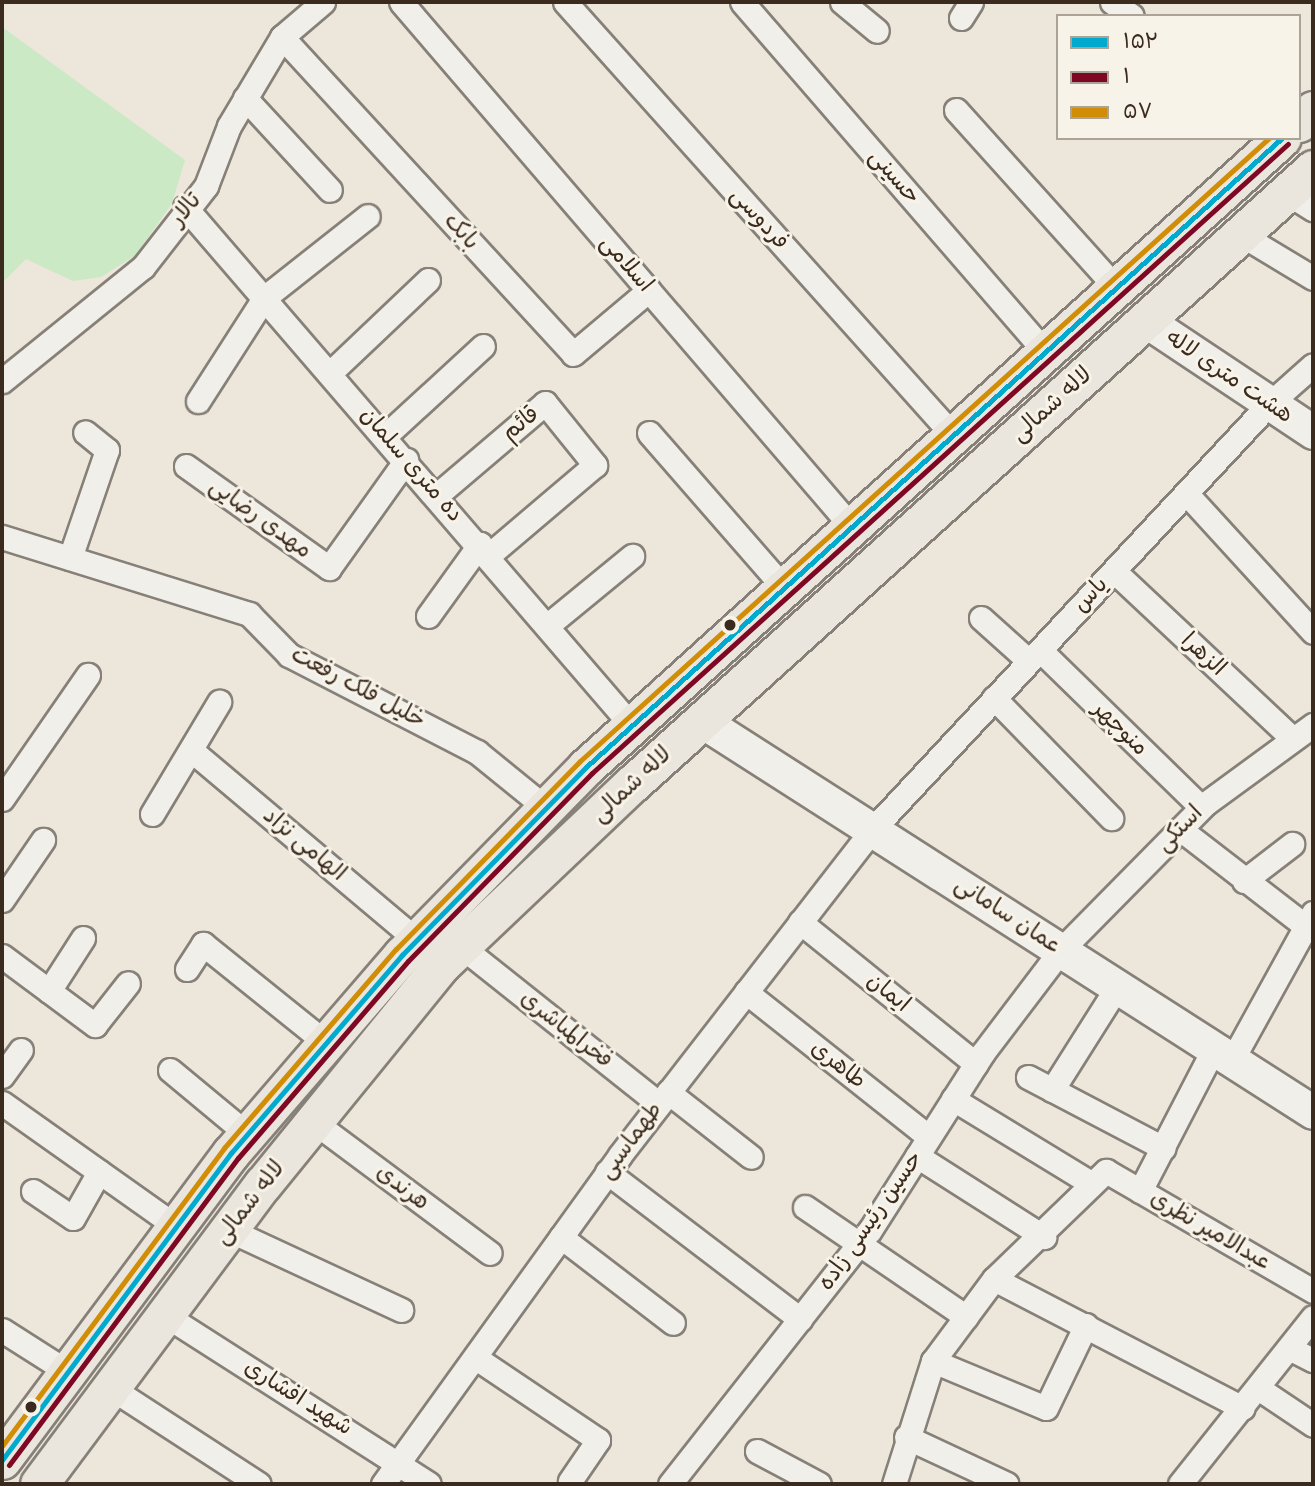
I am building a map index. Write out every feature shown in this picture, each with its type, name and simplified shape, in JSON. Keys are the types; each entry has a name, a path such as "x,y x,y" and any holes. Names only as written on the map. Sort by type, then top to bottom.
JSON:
{"main road":[{"name":"لاله شمالی","path":"5,1449 68,1372 247,1134 417,940 546,808 632,726 1280,140"},
{"name":"لاله شمالی","path":"39,1484 253,1198 442,964 702,721 1240,234 1304,190"},
{"path":"998,396 972,434 983,446 1009,444"},
{"path":"914,471 947,479 923,521"},
{"path":"221,1167 253,1198"}],"street":[{"name":"تالار","path":"2,382 143,267 185,207 206,186 245,98 282,37 323,2"},
{"name":"اسلامی","path":"401,2 852,527"},
{"name":"فردوسی","path":"565,2 953,435"},
{"name":"حسینی","path":"742,2 1045,352"},
{"path":"842,2 877,31"},
{"path":"1112,2 1129,14"},
{"name":"بابک","path":"282,37 573,354 649,290"},
{"path":"245,98 330,190"},
{"path":"956,110 1116,288"},
{"name":"ده متری سلمان","path":"185,207 484,549 632,726"},
{"path":"198,401 264,298 368,216"},
{"path":"1240,234 1313,278"},
{"path":"330,373 428,280"},
{"name":"هشت متری لاله","path":"1145,320 1268,405 1313,432"},
{"path":"385,436 483,346"},
{"name":"یاس","path":"872,830 1268,405 1313,365"},
{"name":"قائم","path":"437,495 545,403 595,465 484,549"},
{"path":"70,558 107,450 85,432"},
{"path":"649,433 784,588"},
{"name":"مهدی رضایی","path":"186,466 329,568 406,460"},
{"path":"1185,494 1313,632"},
{"name":"خلیل فلک رفعت","path":"2,537 249,614 289,655 477,752 546,808"},
{"path":"428,616 484,549"},
{"path":"548,625 632,556"},
{"name":"الزهرا","path":"1114,571 1293,739"},
{"name":"منوچهر","path":"981,618 1035,655 1201,807"},
{"path":"2,799 88,675"},
{"path":"994,698 1111,818"},
{"path":"152,814 219,702"},
{"name":"عمان سامانی","path":"702,721 1313,1112"},
{"name":"استکی","path":"1061,950 1201,807 1313,725"},
{"name":"الهامی نژاد","path":"191,750 417,940"},
{"path":"1140,1191 1163,1148 1308,919 1244,881 1180,829"},
{"name":"طهماسبی","path":"383,1484 402,1462 607,1172 872,830"},
{"path":"2,900 43,841"},
{"path":"1244,881 1292,844"},
{"name":"ایمان","path":"800,922 976,1063"},
{"path":"49,991 83,938"},
{"path":"187,969 203,944 326,1043"},
{"name":"حسین رئیسی زاده","path":"677,1482 859,1244 976,1063 1061,950"},
{"path":"2,956 95,1025 128,983"},
{"name":"فخرالمباشری","path":"473,956 663,1098 751,1157"},
{"path":"1052,1090 1117,986"},
{"name":"طاهری","path":"746,992 923,1147 1044,1237"},
{"path":"2,1076 21,1050"},
{"path":"170,1070 247,1134"},
{"path":"1028,1077 1163,1148"},
{"name":"عبدالامیر نظری","path":"953,1099 1099,1178 1140,1191 1313,1291"},
{"path":"2,1103 176,1226"},
{"name":"هرندی","path":"314,1122 490,1253"},
{"path":"33,1191 73,1218 99,1172"},
{"path":"607,1172 800,1319"},
{"path":"894,1484 906,1437 933,1361 994,1279 1044,1237 1099,1178"},
{"path":"805,1207 965,1317"},
{"path":"229,1230 401,1310"},
{"path":"561,1237 673,1323"},
{"path":"994,1279 1243,1408"},
{"name":"شهید افشاری","path":"165,1315 402,1462 429,1484"},
{"path":"1182,1483 1313,1317"},
{"path":"933,1361 1046,1408 1086,1325"},
{"path":"2,1330 68,1372"},
{"path":"1289,1348 1313,1360"},
{"path":"476,1358 598,1440 570,1481"},
{"path":"111,1388 259,1484"},
{"path":"1258,1388 1313,1425"},
{"path":"906,1437 1007,1484"},
{"path":"757,1451 819,1484"}],"green space":[{"path":"2,27 185,160 172,203 136,255 101,277 73,281 26,259 2,283"}],"transit line":[{"name":"۵۷","path":"2,1446 224,1148 396,949 580,761 1267,140"},
{"name":"۱۵۲","path":"2,1460 231,1153 402,955 586,767 1280,140"},
{"name":"۱","path":"9,1465 238,1158 408,961 592,773 1288,144"}]}
